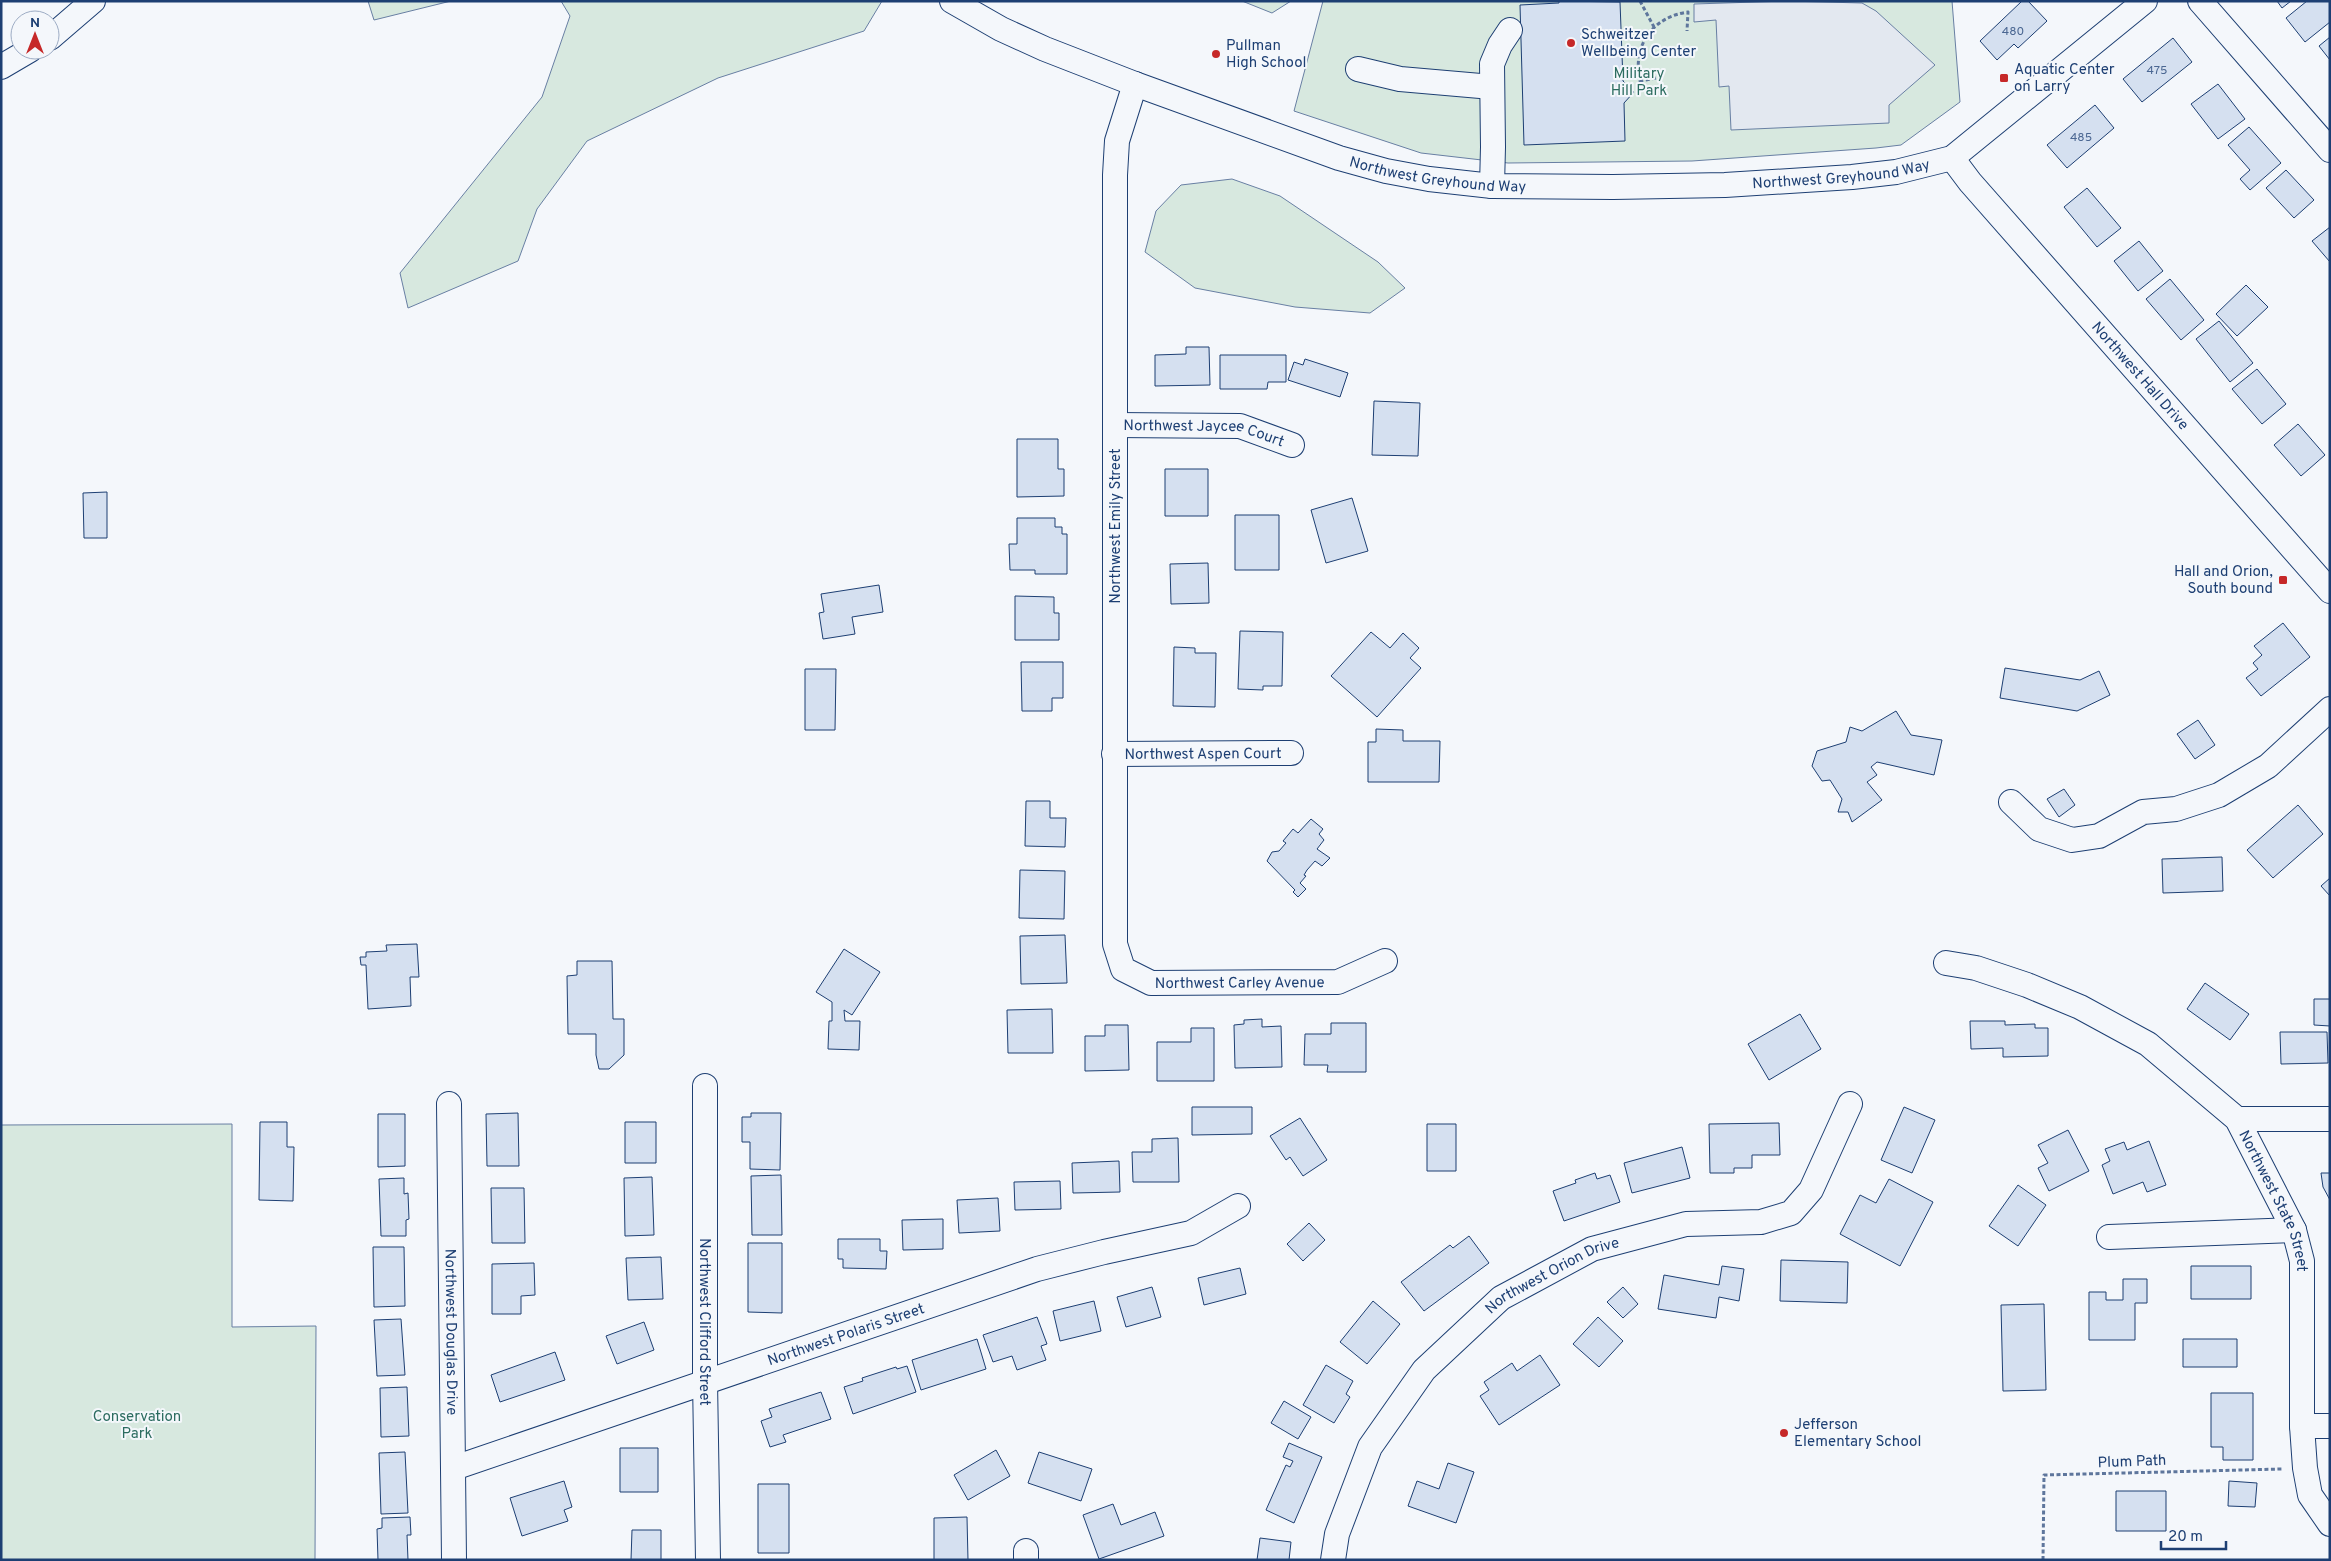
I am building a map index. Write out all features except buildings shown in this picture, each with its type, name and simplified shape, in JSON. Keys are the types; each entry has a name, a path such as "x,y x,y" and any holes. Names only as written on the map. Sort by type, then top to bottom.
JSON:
{"street":[{"path":"60,29 93,1"},
{"name":"Northwest Greyhound Way","path":"952,1 1001,29 1045,49 1135,84 1339,158 1386,171 1429,179 1492,186 1622,186 1806,181 1896,172 1952,158"},
{"path":"1952,158 2145,1"},
{"path":"2200,1 2330,150"},
{"path":"1492,186 1494,147 1492,64 1500,44 1510,30"},
{"path":"1,67 13,60"},
{"path":"1358,69 1400,79 1492,86"},
{"name":"Northwest Emily Street","path":"1123,970 1116,944 1114,754 1117,150 1124,114 1135,84"},
{"name":"Northwest Hall Drive","path":"1952,158 1977,189 2330,591"},
{"name":"Northwest Jaycee Court","path":"1116,425 1240,426 1292,445"},
{"path":"2011,802 2039,829 2072,840 2099,836 2143,812 2176,809 2219,795 2268,766 2330,709"},
{"name":"Northwest Aspen Court","path":"1114,754 1291,753"},
{"name":"Northwest Carley Avenue","path":"1123,970 1151,983 1338,982 1385,961"},
{"name":"Northwest State Street","path":"1946,963 1984,971 2027,985 2080,1007 2148,1044 2237,1119 2294,1230 2302,1260 2302,1426 2305,1468 2310,1494 2330,1524"},
{"name":"Northwest Clifford Street","path":"705,1086 705,1382 708,1560"},
{"name":"Northwest Douglas Drive","path":"449,1104 454,1560"},
{"name":"Northwest Orion Drive","path":"1333,1560 1336,1534 1370,1447 1424,1370 1501,1298 1592,1249 1686,1224 1761,1222 1791,1213 1811,1190 1850,1104"},
{"path":"2237,1119 2330,1119"},
{"name":"Northwest Polaris Street","path":"454,1468 1037,1270 1104,1252 1192,1233 1238,1206"},
{"path":"2109,1237 2294,1230"},
{"path":"2302,1426 2330,1426"}],"path":[{"path":"1640,1 1654,27"},
{"path":"1656,78 1640,82 1638,65 1641,47 1646,36 1654,27 1671,16 1688,12 1687,31"},
{"name":"Plum Path","path":"2044,1560 2044,1475 2305,1468"}],"green space":[{"path":"368,1 451,1 374,20"},
{"path":"561,1 882,1 864,31 718,78 587,141 537,209 518,261 408,308 400,273 542,97 570,16"},
{"path":"1242,1 1291,1 1272,13"},
{"name":"Military Hill Park","path":"1323,1 1952,1 1960,102 1901,145 1876,148 1692,161 1508,163 1421,153 1294,111"},
{"path":"1232,179 1280,196 1378,262 1405,288 1370,313 1295,307 1195,288 1145,252 1156,211 1181,185"},
{"name":"Conservation Park","path":"232,1124 232,1327 316,1326 315,1560 1,1560 1,1125"}],"shaded area":[{"path":"1787,1 1862,3 1876,11 1935,65 1889,105 1889,123 1731,130 1729,86 1719,87 1716,20 1694,22 1694,4"}],"place":[{"name":"Schweitzer Wellbeing Center","path":"1571,43"},
{"name":"Pullman High School","path":"1216,54"},
{"name":"Aquatic Center on Larry","path":"2004,78"},
{"name":"Hall and Orion, South bound","path":"2283,580"},
{"name":"Jefferson Elementary School","path":"1784,1433"}]}
